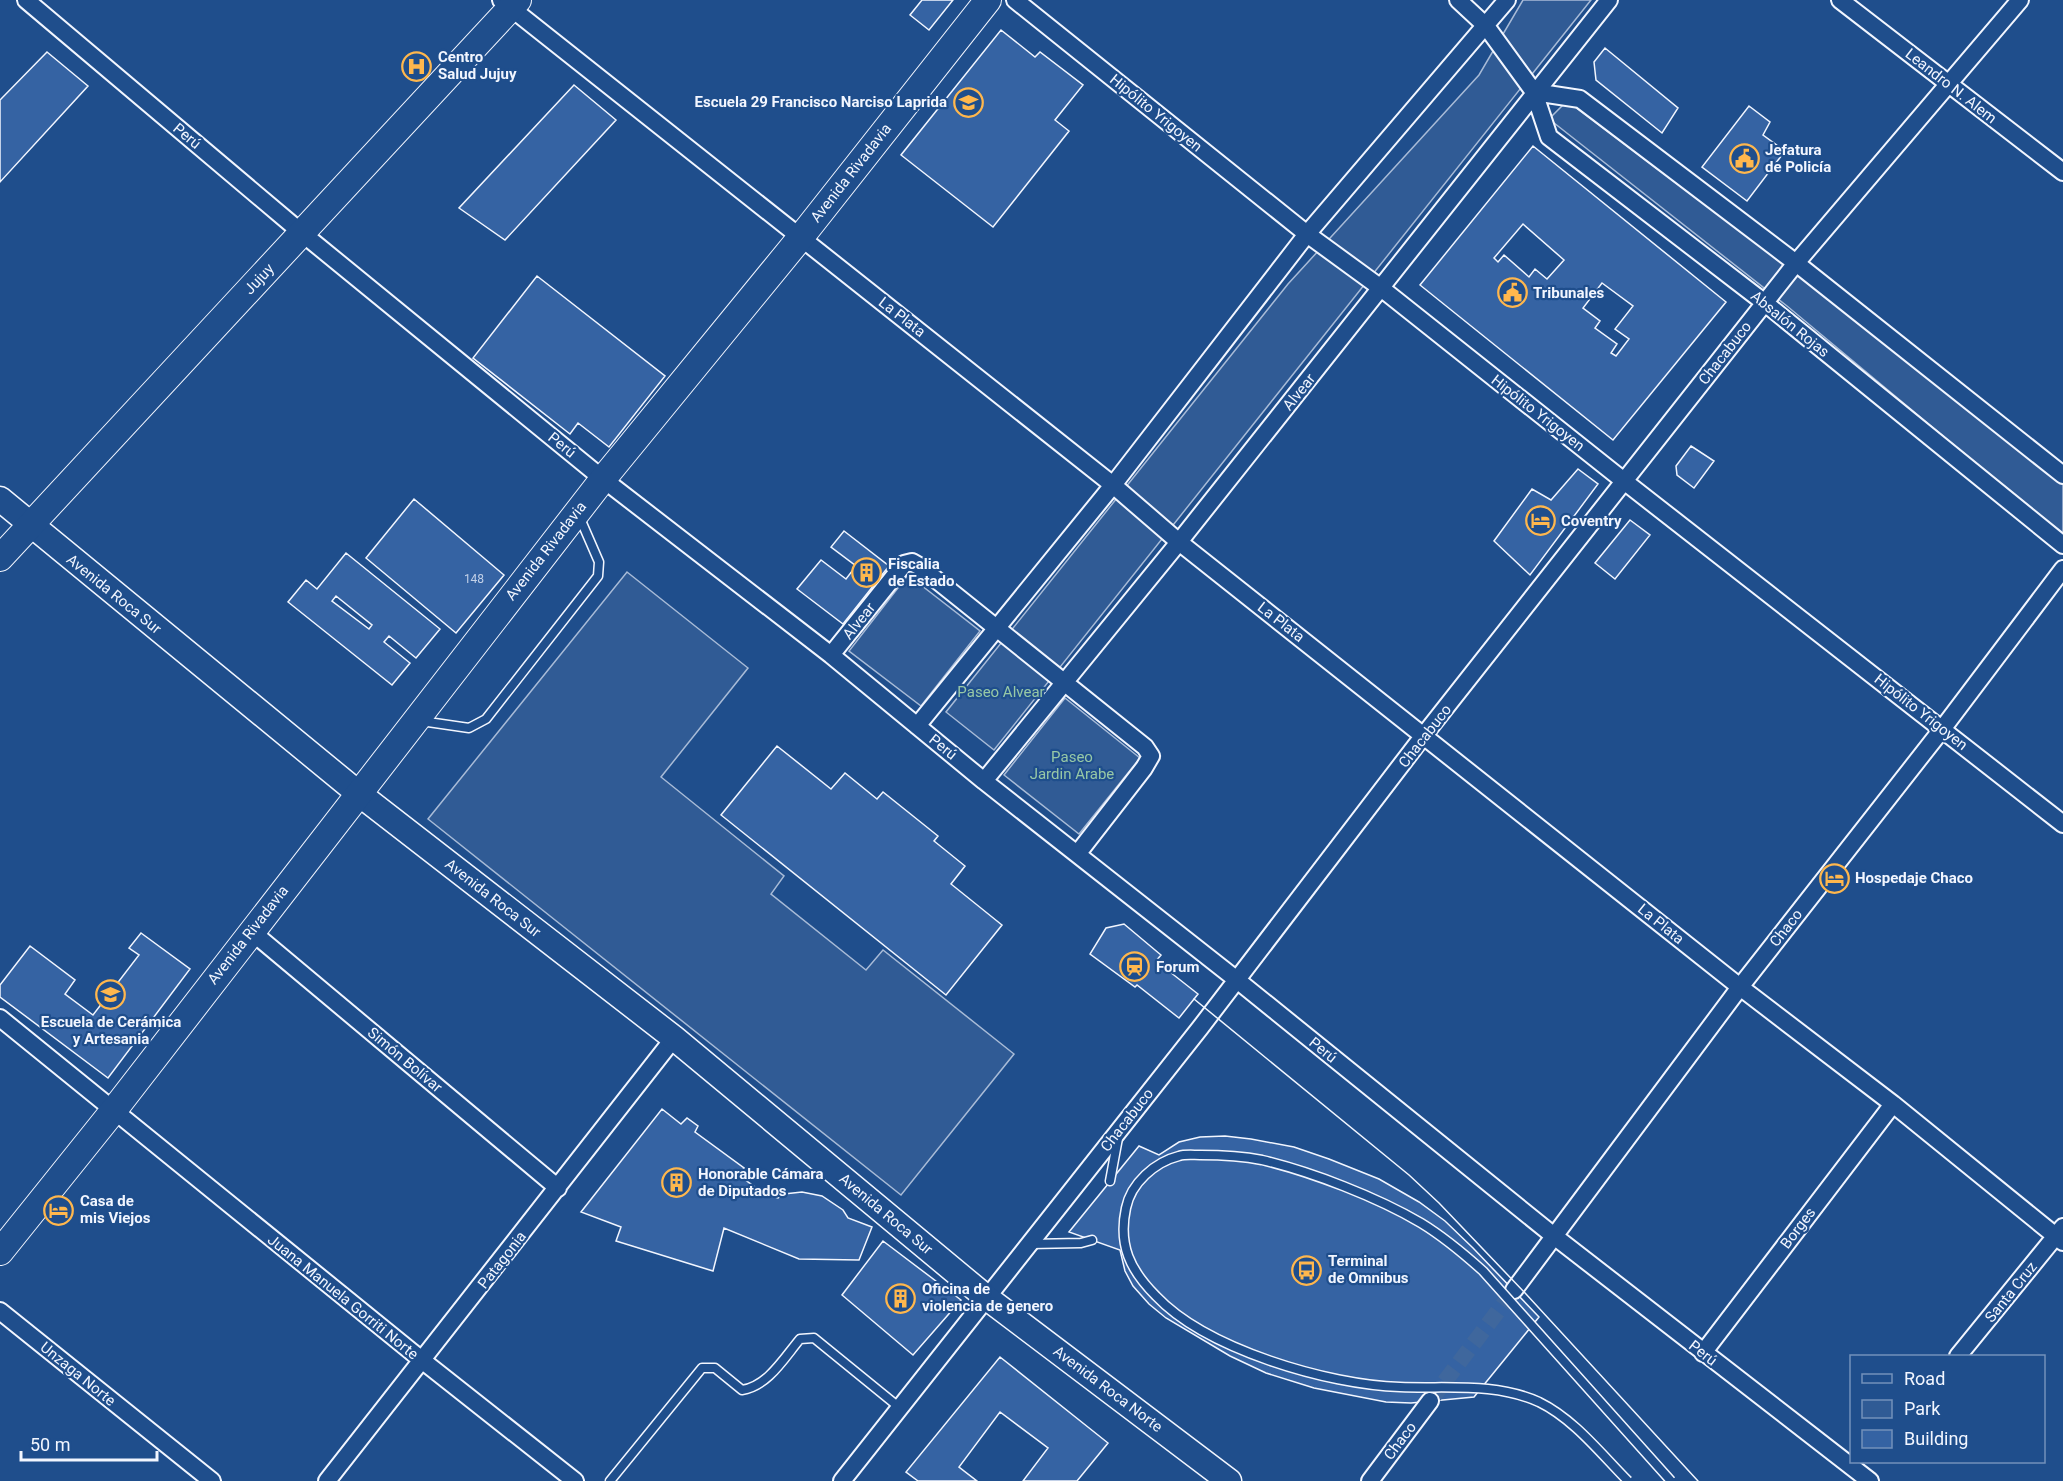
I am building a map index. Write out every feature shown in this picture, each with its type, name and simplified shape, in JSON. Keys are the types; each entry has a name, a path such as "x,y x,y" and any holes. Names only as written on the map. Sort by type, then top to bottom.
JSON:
{"main road":[{"name":"Avenida Rivadavia","path":"0,1252 114,1110 577,511 801,237 988,0"},
{"name":"Jujuy","path":"0,558 302,233 509,3"},
{"name":"Avenida Roca Sur","path":"0,498 358,793 675,1038 987,1298"},
{"name":"Avenida Roca Norte","path":"987,1298 1228,1481"}],"street":[{"name":"Perú","path":"26,0 302,233 603,479 831,655 984,781 1078,853 1554,1236 1703,1353 1850,1462"},
{"name":"Hipólito Yrigoyen","path":"1015,0 1307,234 1382,288 1624,481 2063,824"},
{"name":"Absalón Rojas","path":"1458,0 1486,26 1534,92 1549,137 1765,303 2063,545"},
{"path":"917,726 1113,485 1307,234 1508,0"},
{"name":"Alvear","path":"984,781 1179,542 1609,0"},
{"name":"Leandro N. Alem","path":"1840,0 2063,172"},
{"name":"Chacabuco","path":"842,1481 1237,980 1424,735 1796,264 2020,0"},
{"name":"La Plata","path":"509,3 1113,485 1179,542 1740,987 2061,1235"},
{"path":"1534,92 1580,99 1796,264 2063,475"},
{"name":"Alvear","path":"831,655 904,564 912,562 997,629"},
{"name":"Chaco","path":"1514,1290 1740,987 1943,728 2063,569"},
{"path":"997,629 1144,747 1151,756 1078,853"},
{"name":"Simón Bolívar","path":"252,932 558,1188"},
{"name":"Juana Manuela Gorriti Norte","path":"0,1018 423,1361 575,1481"},
{"name":"Patagonia","path":"327,1481 675,1038"},
{"name":"Borges","path":"1703,1353 1893,1104"},
{"name":"Santa Cruz","path":"1959,1355 2061,1235"},
{"name":"Unzaga Norte","path":"0,1311 212,1481"},
{"name":"Chaco","path":"1370,1481 1430,1401"},
{"name":"Perú","path":"1851,1463 1866,1474"}],"lane":[{"path":"415,720 469,728 486,719 598,576 599,562 577,511"},
{"path":"1110,1181 1120,1129"},
{"path":"1628,1481 1584,1436 1558,1414 1539,1402 1488,1388 1367,1385 1334,1380 1260,1357 1213,1336 1166,1306 1146,1285 1130,1263 1123,1241 1128,1197 1148,1171 1179,1156 1215,1155 1260,1160 1316,1177 1420,1222 1455,1245 1483,1271 1671,1481"},
{"path":"1029,1244 1081,1243 1092,1240"},
{"path":"610,1481 702,1368 715,1368 742,1390 754,1388 762,1383 801,1339 814,1338 900,1408"}],"green space":[{"name":"Paseo Alvear","path":"1523,0 1591,0 994,750 946,712 1288,284 1479,75"},
{"path":"1567,101 1817,289 2063,485 2063,536 1787,306 1549,119"},
{"path":"627,572 748,668 661,777 784,876 771,894 866,970 883,950 1014,1054 901,1195 428,819"},
{"path":"908,575 980,631 921,706 849,651"},
{"name":"Paseo Jardin Arabe","path":"1065,698 1140,758 1079,834 1004,775"}],"building":[{"path":"922,0 953,0 929,30 910,15"},
{"path":"1001,30 1035,57 1040,52 1083,85 1055,120 1069,131 993,227 901,155"},
{"path":"1605,48 1678,108 1662,133 1596,80 1594,62"},
{"path":"47,52 88,86 0,182 0,100"},
{"path":"574,85 616,120 505,240 459,208"},
{"name":"Jefatura de Policía","path":"1749,106 1770,122 1763,135 1785,151 1747,201 1702,167"},
{"name":"Tribunales","path":"1533,146 1726,302 1613,440 1420,285","holes":["1523,224 1564,260 1547,279 1535,269 1529,277 1504,255 1498,262 1494,258","1602,283 1633,306 1615,329 1629,339 1616,356 1611,353 1617,344 1595,328 1600,321 1583,308"]},
{"path":"537,276 665,376 609,447 578,423 570,434 473,358"},
{"path":"1691,446 1714,461 1694,488 1677,475 1676,466"},
{"name":"Coventry","path":"1578,469 1598,484 1530,575 1494,541 1532,489 1551,500"},
{"path":"414,499 504,575 456,633 366,558"},
{"path":"1630,520 1650,535 1615,579 1595,563"},
{"name":"Fiscalia de Estado","path":"844,531 889,566 843,624 797,589 821,560 846,579 856,566 831,547"},
{"path":"346,553 440,629 416,658 389,636 384,642 410,663 392,685 288,602 306,580 317,589","holes":["336,596 372,625 369,629 332,601"]},
{"path":"777,746 831,789 845,773 877,799 883,792 938,836 934,841 965,866 951,884 1002,925 946,995 721,815"},
{"name":"Forum","path":"1124,924 1161,955 1156,961 1198,994 1179,1018 1137,985 1135,987 1090,954 1106,928"},
{"path":"141,933 190,969 108,1078 0,997 0,985 30,946 75,980 65,994 93,1015 139,955 129,948"},
{"name":"Honorable Cámara de Diputados","path":"662,1109 681,1124 687,1118 698,1126 695,1132 744,1168 739,1175 764,1194 778,1198 784,1194 802,1192 822,1196 843,1210 848,1218 872,1227 859,1260 799,1259 724,1228 713,1271 616,1241 621,1227 581,1212"},
{"path":"1225,1136 1294,1147 1379,1179 1419,1202 1445,1221 1539,1317 1474,1397 1411,1403 1386,1402 1314,1388 1266,1373 1230,1356 1166,1318 1149,1304 1133,1286 1125,1271 1120,1250 1069,1232 1139,1146 1159,1155 1179,1142 1200,1137"},
{"name":"Oficina de violencia de genero","path":"883,1241 961,1300 913,1355 842,1295"},
{"path":"1000,1357 1108,1443 1077,1481 1023,1481 1048,1448 1000,1412 959,1467 977,1481 918,1481 906,1472"}],"tunnel":[{"path":"1430,1401 1514,1290"}],"tram line":[{"path":"1194,999 1409,1175 1439,1203 1698,1481"}],"place":[{"name":"Centro Salud Jujuy","path":"417,66"},
{"name":"Escuela 29 Francisco Narciso Laprida","path":"968,102"},
{"name":"Jefatura de Policía","path":"1744,159"},
{"name":"Tribunales","path":"1512,293"},
{"name":"Coventry","path":"1540,521"},
{"name":"Fiscalia de Estado","path":"867,573"},
{"name":"Hospedaje Chaco","path":"1834,878"},
{"name":"Forum","path":"1135,967"},
{"name":"Escuela de Cerámica y Artesania","path":"111,995"},
{"name":"Honorable Cámara de Diputados","path":"677,1183"},
{"name":"Casa de mis Viejos","path":"59,1210"},
{"name":"Terminal de Omnibus","path":"1307,1270"},
{"name":"Oficina de violencia de genero","path":"901,1298"}]}
